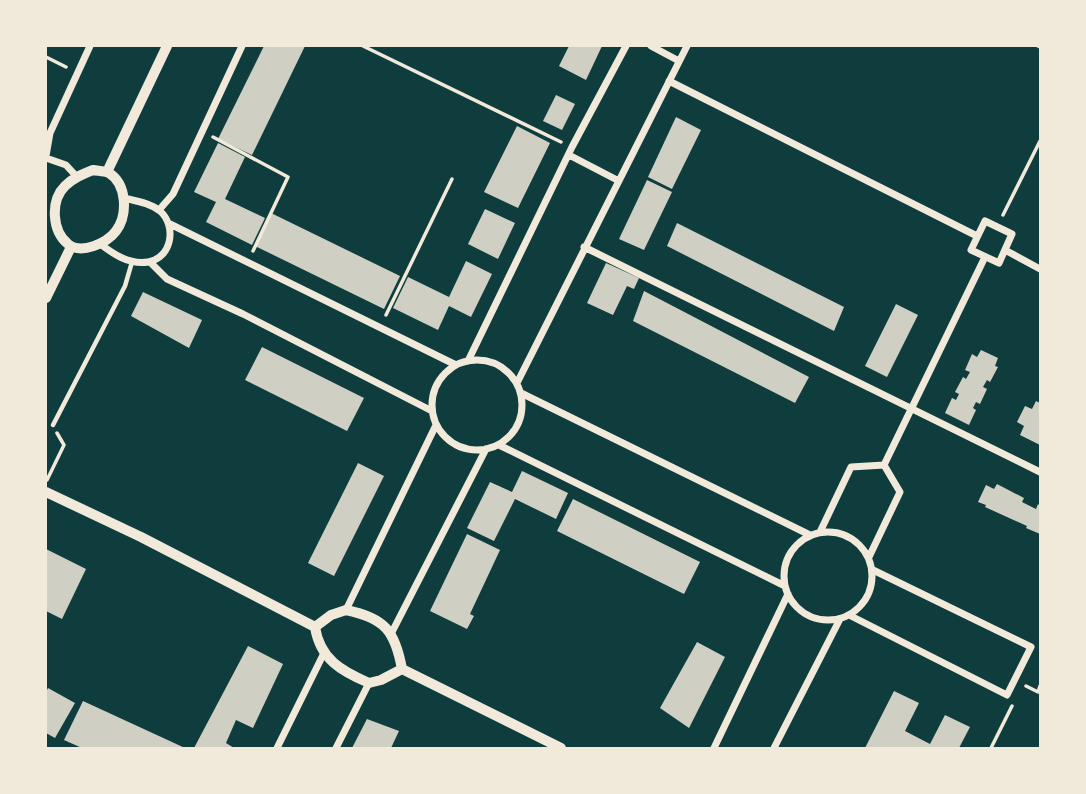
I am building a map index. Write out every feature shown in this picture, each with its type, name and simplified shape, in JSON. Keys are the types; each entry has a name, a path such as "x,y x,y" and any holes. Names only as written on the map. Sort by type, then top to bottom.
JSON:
{"street":[{"path":"77,177 66,165 46,157 50,133 90,46"},
{"path":"107,172 167,46"},
{"path":"159,210 173,194 242,46"},
{"path":"468,361 572,147 626,46"},
{"path":"651,46 679,61"},
{"path":"517,383 687,46"},
{"path":"669,80 977,236"},
{"path":"569,155 619,181"},
{"path":"93,170 107,172 118,181 124,198 123,218 115,233 85,249 71,247 50,221 63,187 77,177 93,170"},
{"path":"124,198 159,210 170,224 456,365"},
{"path":"985,221 1012,234 999,263 971,250 977,236 985,221"},
{"path":"99,243 114,255 132,262 150,262 162,255 170,239 170,224"},
{"path":"46,298 71,247"},
{"path":"584,247 1041,472"},
{"path":"1005,250 1041,269"},
{"path":"884,465 985,257"},
{"path":"150,262 167,279 243,314 432,411"},
{"path":"482,360 496,364 508,372 517,383 523,408 519,423 511,436 499,445 471,450 457,446 445,437 436,425 432,411 437,384 456,365 482,360"},
{"path":"521,393 810,535"},
{"path":"346,610 436,425"},
{"path":"499,445 785,586"},
{"path":"391,634 486,449"},
{"path":"820,532 851,467 884,465"},
{"path":"869,557 900,492 884,465"},
{"path":"46,492 314,627 324,653 340,669 369,683 401,669"},
{"path":"834,532 849,536 861,545 869,557 873,569 873,583 868,596 860,607 840,619 827,621 804,614 794,605 785,586 784,570 788,556 797,544 810,535 834,532"},
{"path":"849,615 1007,695 1031,648 873,569"},
{"path":"714,748 788,594"},
{"path":"314,627 331,615 346,610 381,623 397,645 401,669"},
{"path":"774,748 840,619"},
{"path":"277,748 324,653"},
{"path":"401,669 561,748"},
{"path":"336,748 369,683"}],"lane":[{"path":"53,425 125,286 132,262"}],"path":[{"path":"363,46 572,147"},
{"path":"46,57 77,73"},
{"path":"202,131 288,177 248,261"},
{"path":"997,227 1041,141"},
{"path":"380,327 452,179"},
{"path":"46,482 64,445 53,425"},
{"path":"1014,681 1038,692 1041,686"},
{"path":"991,748 1013,705"}],"building":[{"path":"264,46 305,46 252,155 218,139"},
{"path":"569,46 602,46 586,80 559,66"},
{"path":"556,95 575,104 562,130 543,121"},
{"path":"676,117 701,130 672,189 648,177"},
{"path":"517,126 550,143 518,208 484,192"},
{"path":"218,143 245,157 225,199 265,218 252,245 206,222 216,202 194,192"},
{"path":"647,180 672,192 644,250 619,239"},
{"path":"485,209 515,223 498,259 468,244"},
{"path":"271,213 400,276 384,309 255,246"},
{"path":"677,223 844,307 834,331 667,246"},
{"path":"466,261 492,274 471,317 449,306 438,330 393,308 408,277 449,297"},
{"path":"606,263 639,278 634,289 627,286 613,315 587,303"},
{"path":"644,291 809,377 795,403 633,321"},
{"path":"143,292 202,320 189,348 131,316"},
{"path":"896,304 918,315 887,377 865,366"},
{"path":"262,347 364,398 347,431 245,380"},
{"path":"981,350 998,358 995,366 998,367 990,382 987,380 983,387 987,389 980,404 976,402 973,408 976,410 969,425 945,413 952,398 956,400 959,394 955,392 963,377 966,379 970,372 965,370 972,354 977,357"},
{"path":"1036,401 1040,403 1040,445 1020,435 1024,426 1017,422 1025,406 1032,409"},
{"path":"358,463 384,476 334,576 308,563"},
{"path":"522,471 568,493 556,519 515,499 494,541 467,528 490,482 512,492"},
{"path":"997,484 1024,498 1022,502 1036,509 1038,504 1040,506 1040,534 978,502 986,485 994,489"},
{"path":"573,499 700,562 684,594 557,531"},
{"path":"467,534 500,550 470,614 474,616 467,629 430,611"},
{"path":"46,549 86,569 62,619 46,611"},
{"path":"697,642 725,657 689,728 660,708"},
{"path":"248,646 283,664 253,728 236,720 226,743 234,748 194,748"},
{"path":"48,688 75,703 55,738 46,733"},
{"path":"894,691 919,703 905,731 930,744 945,715 970,727 959,748 865,748"},
{"path":"83,701 185,748 82,748 64,740"},
{"path":"367,719 399,731 391,748 352,748"}]}
